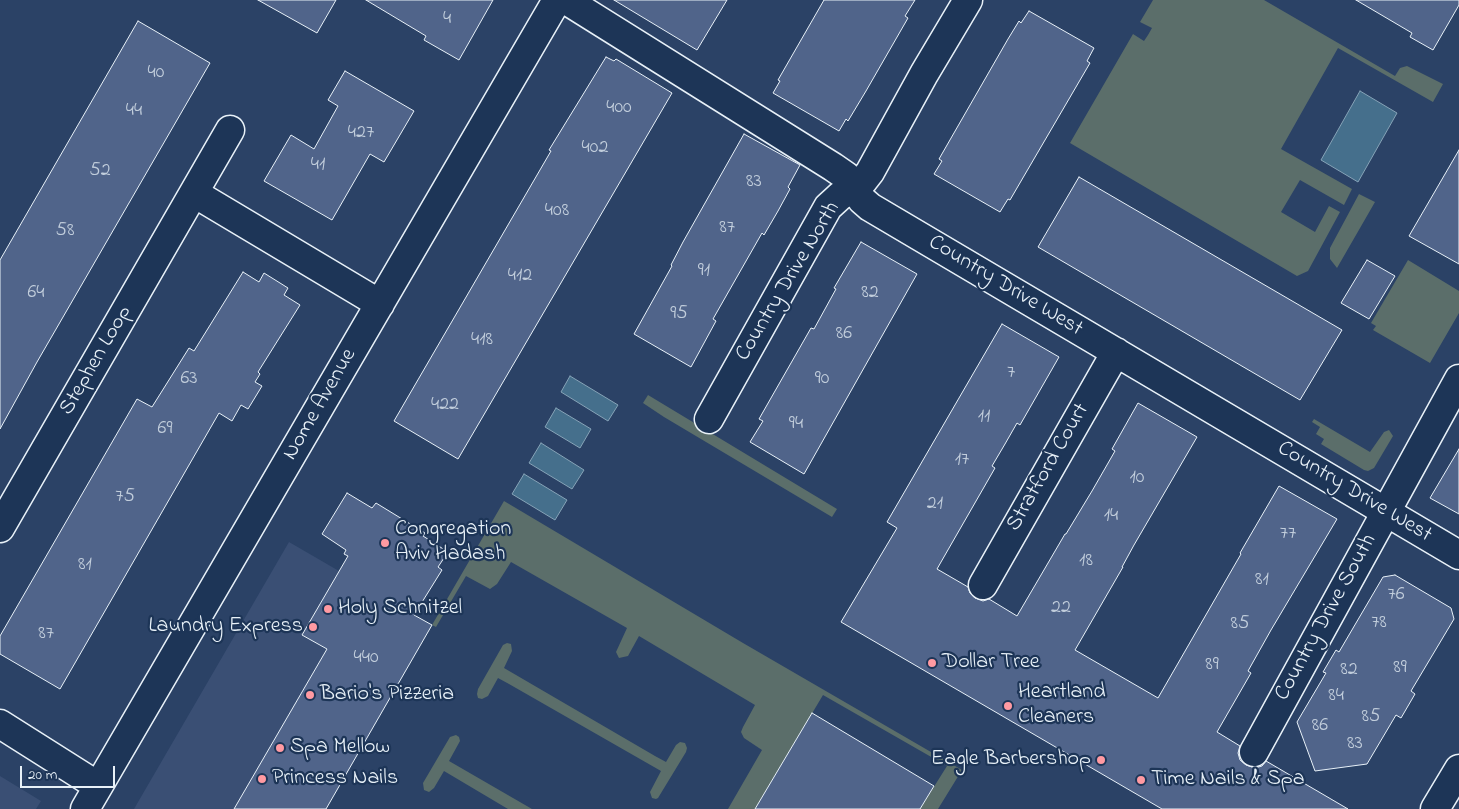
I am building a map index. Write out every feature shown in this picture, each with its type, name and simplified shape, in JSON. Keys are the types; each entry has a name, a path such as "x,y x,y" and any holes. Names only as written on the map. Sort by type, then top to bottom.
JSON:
{"street":[{"name":"Nome Avenue","path":"91,798 557,0"},
{"name":"Country Drive West","path":"566,0 833,167 846,176 862,200 870,207 1459,555"},
{"name":"Country Drive North","path":"709,419 828,207 840,196 863,181 870,172 924,74 968,0"},
{"name":"Stephen Loop","path":"0,528 230,130"},
{"path":"194,194 380,304"},
{"name":"Stratford Court","path":"983,585 1116,352"},
{"name":"Country Drive South","path":"1254,752 1459,379"},
{"path":"0,724 91,798"},
{"path":"1435,809 1459,769"}],"shaded area":[{"path":"1153,0 1264,0 1395,76 1400,68 1407,66 1443,84 1433,102 1338,48 1281,149 1352,189 1344,205 1300,180 1281,212 1315,232 1329,206 1340,212 1308,271 1297,276 1070,143 1133,34 1144,41 1148,35 1152,28 1140,22"},
{"path":"1360,91 1397,113 1358,182 1321,160"},
{"path":"1359,194 1375,202 1337,268 1330,259 1330,248"},
{"path":"1408,260 1459,291 1459,313 1430,363 1373,330 1376,326 1371,323"},
{"path":"570,376 618,405 608,421 561,392"},
{"path":"648,395 837,509 832,517 664,417 643,403"},
{"path":"556,408 591,429 580,448 545,427"},
{"path":"1314,419 1370,452 1384,432 1389,430 1393,436 1374,468 1368,471 1321,444 1324,439 1316,434 1320,427 1312,422"},
{"path":"541,443 584,470 572,489 529,463"},
{"path":"524,474 567,500 555,520 512,494"},
{"path":"504,501 962,770 938,809 920,809 947,766 823,695 755,809 728,809 762,750 744,738 741,732 755,705 639,636 628,656 619,658 616,652 627,628 511,562 497,584 490,589 466,576 436,627 432,625"},
{"path":"289,542 432,625 326,809 134,809"},
{"path":"511,644 512,651 504,668 655,756 666,762 676,745 680,742 685,743 686,752 658,798 652,798 650,792 661,771 509,684 498,678 488,696 482,699 478,698 478,689 503,645"},
{"path":"456,735 460,741 449,761 532,809 508,809 444,771 434,788 429,792 424,790 423,783 450,737"},
{"path":"0,776 41,801 36,809 0,809"}],"building":[{"path":"258,0 336,0 317,33"},
{"path":"366,0 493,0 459,60 424,40 426,36"},
{"path":"614,0 727,0 697,50"},
{"path":"824,0 915,0 905,16 908,18 866,91 848,121 846,119 839,131 773,93 780,81 778,80"},
{"path":"1356,0 1459,0 1459,5 1433,50 1410,37 1412,33"},
{"path":"1029,11 1094,48 1087,61 1090,63 1010,200 1008,199 1000,212 934,174 942,161 939,159 1008,39 1019,21 1021,23"},
{"path":"138,21 210,63 0,429 0,260"},
{"path":"606,57 614,61 616,59 672,93 458,459 394,421 551,151 549,150"},
{"path":"345,71 414,111 384,162 370,154 332,220 264,181 291,135 314,149 338,106 328,100"},
{"path":"744,134 800,165 778,211 764,235 762,233 713,319 716,321 691,367 634,334"},
{"path":"1459,150 1459,264 1409,236"},
{"path":"1079,177 1342,330 1300,400 1038,247"},
{"path":"861,242 917,274 804,474 750,442 763,421 759,419 811,328 814,329 836,289 834,288"},
{"path":"1367,260 1395,276 1369,319 1341,303"},
{"path":"243,272 259,282 264,273 288,288 284,295 300,305 258,372 260,374 255,382 262,386 248,409 241,405 232,421 219,413 60,689 0,654 0,636 137,399 152,407 189,348 194,351"},
{"path":"1002,324 1059,357 1020,425 1017,423 992,466 995,468 937,569 968,587 970,593 975,598 983,601 989,599 1017,616 1115,451 1112,449 1138,403 1197,437 1075,650 1158,698 1279,486 1337,519 1271,630 1248,671 1251,673 1217,732 1240,746 1238,753 1240,760 1246,765 1255,768 1262,766 1266,761 1348,809 1162,809 841,622 897,528 887,522"},
{"path":"1459,449 1459,514 1430,498"},
{"path":"347,493 372,508 376,503 425,533 423,536 448,552 438,567 442,570 414,615 432,625 326,809 234,809 327,649 302,635 348,556 344,554 346,550 322,534"},
{"path":"1395,575 1451,608 1454,619 1411,691 1415,694 1401,718 1396,715 1367,764 1315,771 1297,722 1326,673 1323,672 1336,650 1339,652 1383,577"},
{"path":"812,713 934,786 920,809 755,809"}],"place":[{"name":"Congregation Aviv Hadash","path":"385,543"},
{"name":"Holy Schnitzel","path":"328,609"},
{"name":"Laundry Express","path":"313,627"},
{"name":"Dollar Tree","path":"932,663"},
{"name":"Bario's Pizzeria","path":"310,695"},
{"name":"Heartland Cleaners","path":"1008,706"},
{"name":"Spa Mellow","path":"280,748"},
{"name":"Eagle Barbershop","path":"1101,760"},
{"name":"Princess Nails","path":"262,779"},
{"name":"Time Nails & Spa","path":"1141,780"}]}
